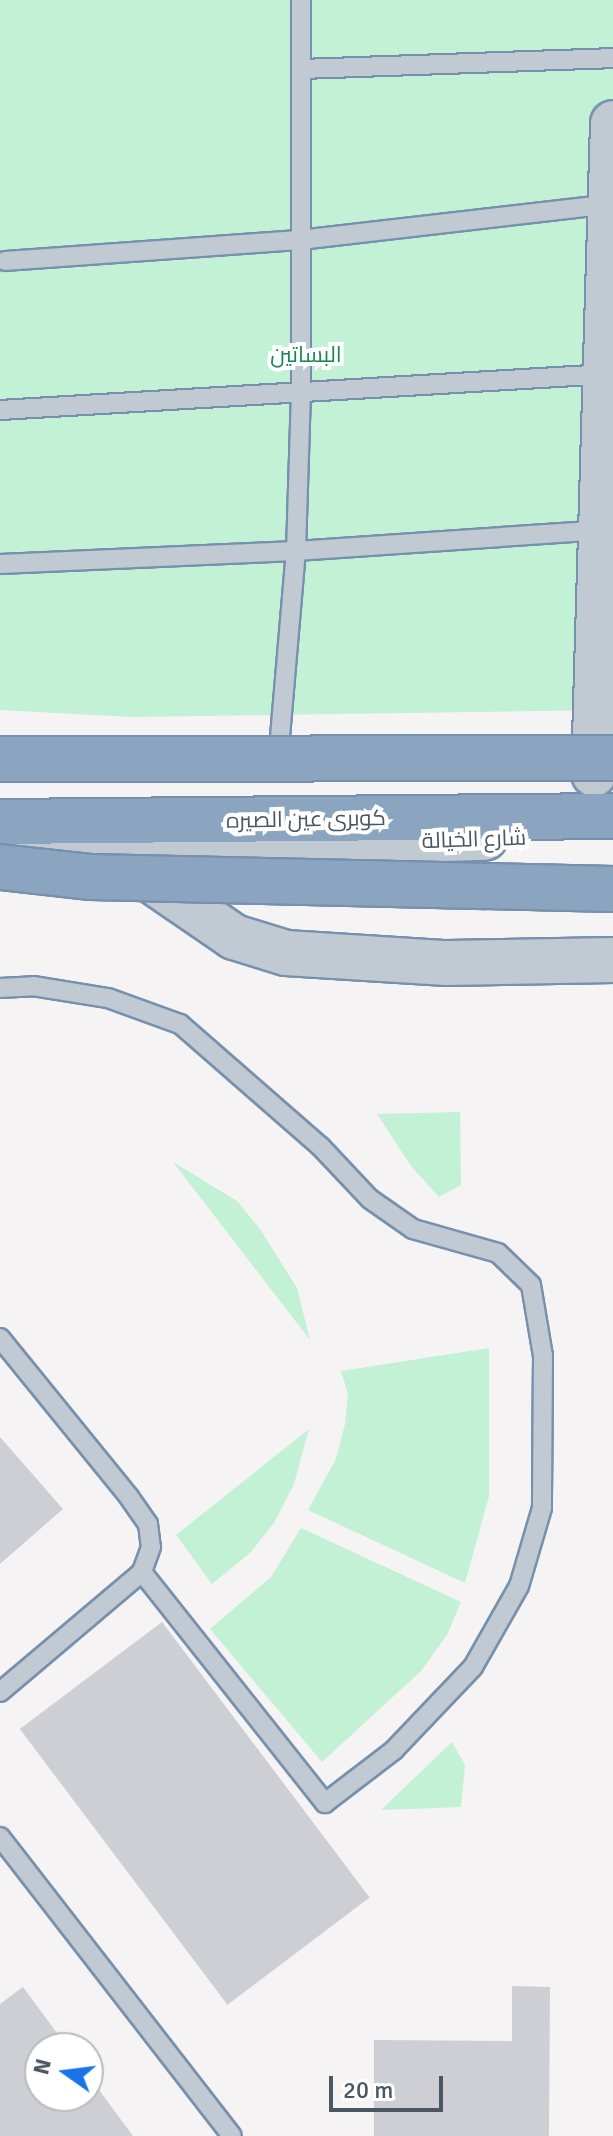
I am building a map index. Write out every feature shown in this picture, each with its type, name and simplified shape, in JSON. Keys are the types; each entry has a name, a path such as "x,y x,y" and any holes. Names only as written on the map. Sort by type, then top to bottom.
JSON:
{"highway":[{"path":"0,759 607,768"},
{"name":"كوبرى عين الصيره","path":"0,822 613,816"},
{"path":"0,867 91,877 613,889"}],"street":[{"path":"0,772 276,779 607,768 606,529 613,123"},
{"name":"شارع الخيالة","path":"0,844 107,849 613,835"},
{"path":"107,849 234,937 286,953 447,963 613,960"}],"lane":[{"path":"276,779 296,551 301,395 301,0"},
{"path":"301,69 613,58"},
{"path":"5,261 300,240 612,204"},
{"path":"0,410 301,395 609,374"},
{"path":"0,564 296,551 606,529"},
{"path":"0,988 33,986 108,998 180,1024 320,1146 370,1199 413,1229 498,1253 531,1285 543,1356 542,1508 519,1586 473,1667 394,1750 325,1803 142,1572"},
{"path":"0,1338 148,1524 151,1547 142,1572 0,1692"},
{"path":"0,1837 232,2136"}],"green space":[{"name":"البساتين","path":"0,0 613,0 613,710 132,717 0,710"},
{"path":"460,1112 461,1185 439,1197 411,1166 377,1114"},
{"path":"173,1162 237,1201 260,1229 297,1288 310,1340"},
{"path":"489,1348 489,1496 465,1583 308,1510 336,1459 345,1424 348,1394 341,1371"},
{"path":"309,1429 294,1484 274,1523 250,1553 212,1584 176,1535"},
{"path":"301,1528 461,1602 447,1635 421,1671 322,1762 210,1629 271,1577"},
{"path":"452,1742 465,1765 461,1807 381,1810"}],"building":[{"path":"0,1437 63,1509 0,1564"},
{"path":"162,1622 370,1898 227,2005 20,1729"},
{"path":"512,1986 550,1987 549,2136 374,2136 374,2040 512,2041"},
{"path":"23,1987 56,2032 24,2032 24,2112 104,2112 104,2097 133,2136 0,2136 0,2004"}]}
